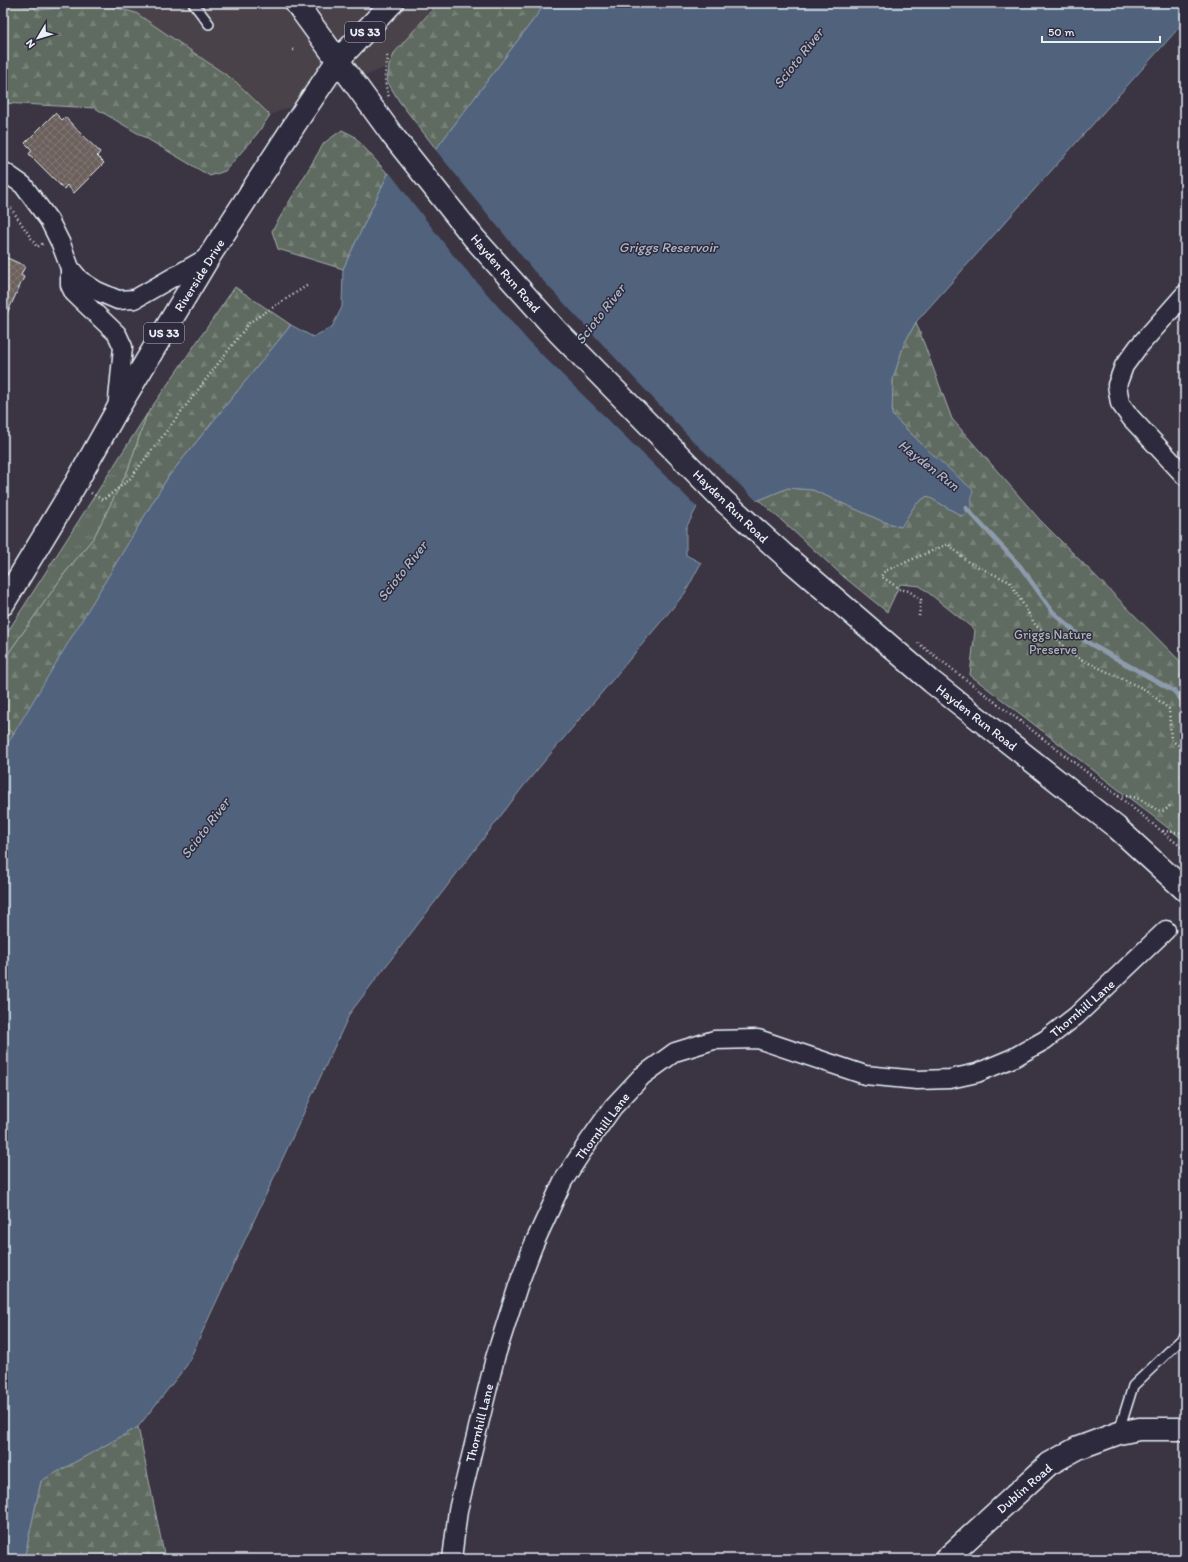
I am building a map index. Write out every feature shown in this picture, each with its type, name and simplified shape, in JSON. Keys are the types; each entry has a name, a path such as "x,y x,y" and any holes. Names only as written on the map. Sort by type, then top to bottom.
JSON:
{"main road":[{"name":"Hayden Run Road","path":"296,3 393,136 474,238 558,332 724,501 783,554 932,682 1116,827 1185,890"},
{"name":"Riverside Drive","path":"3,604 75,485 117,410 210,255 338,60 392,3"},
{"name":"Dublin Road","path":"946,1559 1049,1464 1078,1448 1119,1433 1139,1429 1185,1429"}],"street":[{"path":"3,172 23,185 49,220 61,244 70,268 80,280 97,291 118,300 135,299 210,255"},
{"path":"70,268 70,285 74,293 118,334 123,347 117,410"},
{"path":"1185,294 1124,366 1117,385 1120,403 1131,418 1185,476"},
{"name":"Thornhill Lane","path":"452,1559 458,1510 494,1363 518,1286 533,1246 563,1181 589,1141 614,1107 642,1076 675,1052 714,1040 758,1039 865,1075 917,1080 950,1079 977,1073 1013,1058 1045,1040 1076,1016 1166,930"}],"lane":[{"path":"193,3 209,24"},
{"path":"1119,1433 1133,1386 1185,1336"}],"path":[{"path":"387,56 388,59 385,70 385,80 386,90 391,102"},
{"path":"75,485 103,500 129,480 250,322 308,285"},
{"path":"919,616 921,600 909,590 900,589 881,576 885,572 948,544 968,562 1010,582 1036,626 1054,637 1076,657 1146,690 1169,709 1171,740 1185,750"},
{"path":"939,660 1118,796 1185,850"},
{"path":"1118,796 1131,796 1158,810 1163,811 1168,810 1171,804"},
{"path":"1162,831 1185,833"}],"shaded area":[{"path":"33,3 438,3 395,52 389,66 270,115 235,81 102,4 36,10"}],"green space":[{"path":"3,3 33,3 36,10 102,4 136,13 235,81 270,115 257,134 225,171 210,176 95,108 3,103"},
{"path":"438,3 546,3 436,149 399,101 387,81 389,66 395,52"},
{"path":"342,130 354,136 388,174 343,269 278,249 272,231 324,143"},
{"path":"235,287 291,325 168,477 14,734 3,726 3,661 65,573 94,537 128,470 147,414"},
{"name":"Griggs Nature Preserve","path":"916,322 952,419 1039,519 1185,666 1185,841 970,675 975,630 920,586 900,584 887,612 844,577 759,500 788,488 813,490 882,521 900,527 915,505 927,496 962,516 931,453 892,415 893,379 904,344"},
{"path":"147,414 128,470 94,537 65,573 3,661 3,639"},
{"path":"3,726 14,734 3,751"},
{"path":"138,1427 165,1559 24,1559 41,1481"}],"water":[{"name":"Griggs Reservoir","path":"546,3 1185,3 1185,21 916,322 904,344 893,379 892,415 931,453 973,490 970,511 962,516 927,496 915,505 901,527 882,521 813,490 788,488 759,500 743,503 707,488 686,528 686,555 701,563 685,593 522,788 350,1013 187,1365 138,1427 41,1481 24,1559 3,1559 3,751 168,477 291,325 313,337 332,327 342,307 343,269 388,174 436,149"}],"pier":[{"path":"434,148 533,270 693,441 758,502 743,505 708,490 698,508 530,343 453,255 389,172"}],"building":[{"path":"55,113 62,120 65,117 100,152 97,156 104,163 74,193 67,185 64,189 29,154 32,150 25,143"},
{"path":"3,256 25,266 21,275 24,277 3,322"}],"waterway":[{"name":"Hayden Run","path":"966,508 1020,566 1053,612 1085,641 1174,691 1185,704"}],"water label":[{"name":"Scioto River","path":"798,58"},
{"name":"Scioto River","path":"600,314"},
{"name":"Scioto River","path":"402,571"},
{"name":"Scioto River","path":"205,828"}]}
